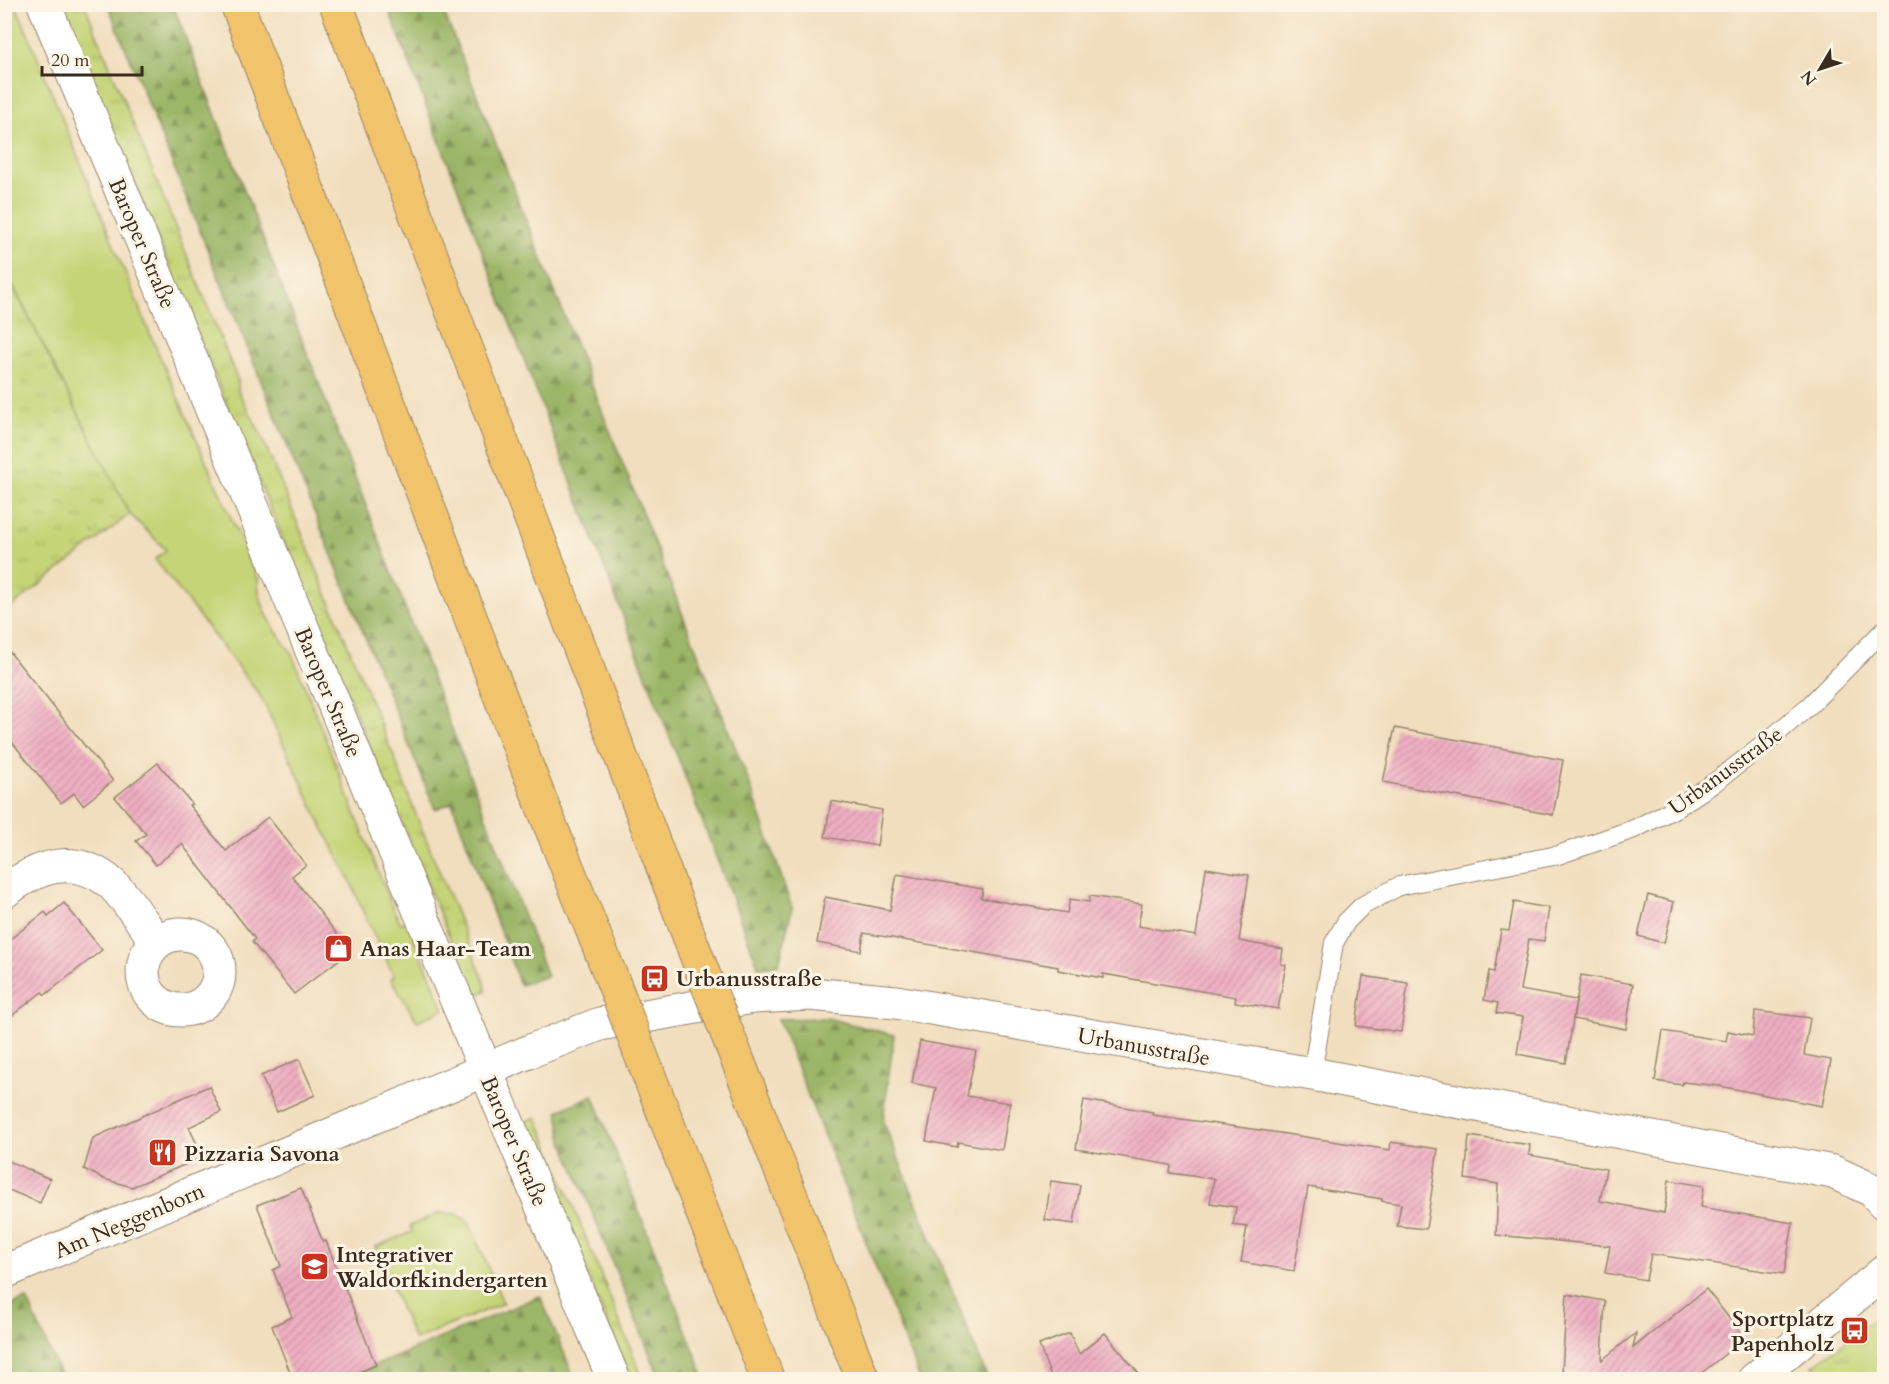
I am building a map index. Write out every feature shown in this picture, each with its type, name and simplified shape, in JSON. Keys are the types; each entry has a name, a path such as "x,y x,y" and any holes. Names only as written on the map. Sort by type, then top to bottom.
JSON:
{"highway":[{"path":"237,4 529,772 768,1380"},
{"path":"336,4 703,974 863,1380"}],"street":[{"name":"Baroper Straße","path":"44,4 614,1380"},
{"path":"4,892 24,877 41,869 60,865 76,866 107,880 157,942"},
{"name":"Urbanusstraße","path":"486,1070 600,1024 753,997 810,994 896,1002 1312,1074 1833,1172 1872,1190 1884,1203"},
{"name":"Am Neggenborn","path":"4,1272 486,1070"},
{"path":"1768,1375 1884,1272"}],"lane":[{"name":"Urbanusstraße","path":"1312,1074 1334,943 1346,922 1362,906 1399,886 1558,855 1634,829 1674,809 1711,785 1762,746 1810,705 1884,630"}],"green space":[{"path":"4,5 16,5 150,334 258,579 264,608 279,636 291,652 393,909 401,923 407,921 444,1009 417,1021 391,979 394,976 350,880 261,697 155,559 166,550 130,514 5,270"},
{"path":"60,5 85,5 238,381 238,391 259,430 396,762 485,983 486,991 474,996"},
{"path":"108,5 173,5 547,976 520,985 452,803 435,809"},
{"path":"387,5 441,5 749,782 792,908 779,964 759,968"},
{"path":"4,270 130,514 5,612 4,612"},
{"path":"827,1018 894,1035 883,1121 988,1379 920,1379 778,1019"},
{"path":"593,1095 705,1379 660,1379 563,1141 558,1111"},
{"path":"537,1117 643,1379 630,1379 525,1122"},
{"path":"439,1213 457,1214 469,1222 503,1303 414,1340 375,1247 412,1232 410,1226"},
{"path":"540,1296 575,1379 341,1380"},
{"path":"27,1299 62,1379 5,1379 5,1308"},
{"path":"1884,1312 1884,1379 1824,1379 1813,1366"}],"building":[{"path":"4,645 113,781 83,805 74,793 61,803 4,732"},
{"path":"1395,728 1563,760 1553,815 1383,782"},
{"path":"158,763 192,804 189,805 226,851 268,817 306,865 292,876 350,951 294,994 252,942 255,939 182,844 156,865 136,841 146,834 115,797"},
{"path":"831,801 882,810 877,846 825,837"},
{"path":"1206,868 1249,875 1239,941 1283,949 1281,964 1286,965 1278,1009 1235,1002 1236,997 1103,974 1103,978 1058,970 1058,967 864,933 861,951 817,943 825,897 890,910 897,874 983,889 981,898 1067,913 1070,899 1089,902 1090,896 1142,904 1138,926 1196,936"},
{"path":"1648,895 1674,902 1664,943 1638,936"},
{"path":"1514,902 1549,908 1544,941 1529,939 1520,990 1576,1000 1566,1063 1517,1054 1523,1017 1496,1013 1498,1003 1484,1000 1489,971 1494,972 1501,930 1509,931"},
{"path":"64,903 102,950 45,995 42,992 4,1022 4,944 45,912 48,916"},
{"path":"1581,975 1633,984 1626,1029 1573,1019"},
{"path":"1363,976 1408,983 1401,1032 1356,1026"},
{"path":"1755,1011 1810,1018 1804,1055 1831,1060 1822,1106 1719,1086 1683,1082 1682,1085 1655,1081 1663,1031 1726,1041 1728,1031 1753,1036"},
{"path":"920,1041 976,1051 967,1096 1010,1103 1002,1150 958,1142 957,1147 926,1141 936,1088 912,1083"},
{"path":"299,1059 315,1095 277,1112 261,1076"},
{"path":"209,1086 221,1112 189,1127 203,1157 132,1187 104,1179 84,1169 93,1138"},
{"path":"1084,1100 1153,1112 1152,1115 1390,1150 1391,1142 1438,1149 1426,1229 1397,1226 1401,1204 1308,1187 1294,1271 1241,1262 1247,1227 1233,1225 1236,1207 1210,1203 1214,1179 1170,1173 1171,1165 1076,1149"},
{"path":"1469,1136 1530,1145 1529,1155 1606,1169 1600,1201 1664,1213 1669,1180 1704,1186 1701,1207 1793,1223 1784,1274 1651,1254 1646,1280 1605,1273 1610,1246 1496,1235 1498,1184 1465,1179"},
{"path":"4,1159 50,1179 40,1203 4,1188"},
{"path":"1051,1181 1080,1185 1074,1224 1045,1220"},
{"path":"301,1188 323,1242 326,1241 376,1365 341,1380 293,1380 272,1326 292,1317 273,1270 281,1266 257,1205"},
{"path":"1706,1289 1745,1338 1693,1380 1631,1380 1562,1371 1567,1294 1605,1301 1602,1360 1636,1333 1633,1348"},
{"path":"1070,1333 1079,1354 1105,1333 1144,1380 1047,1380 1051,1377 1039,1345"}],"place":[{"name":"Anas Haar-Team","path":"339,948"},
{"name":"Urbanusstraße","path":"655,978"},
{"name":"Pizzaria Savona","path":"163,1153"},
{"name":"Integrativer Waldorfkindergarten","path":"315,1267"},
{"name":"Sportplatz Papenholz","path":"1855,1331"}]}
